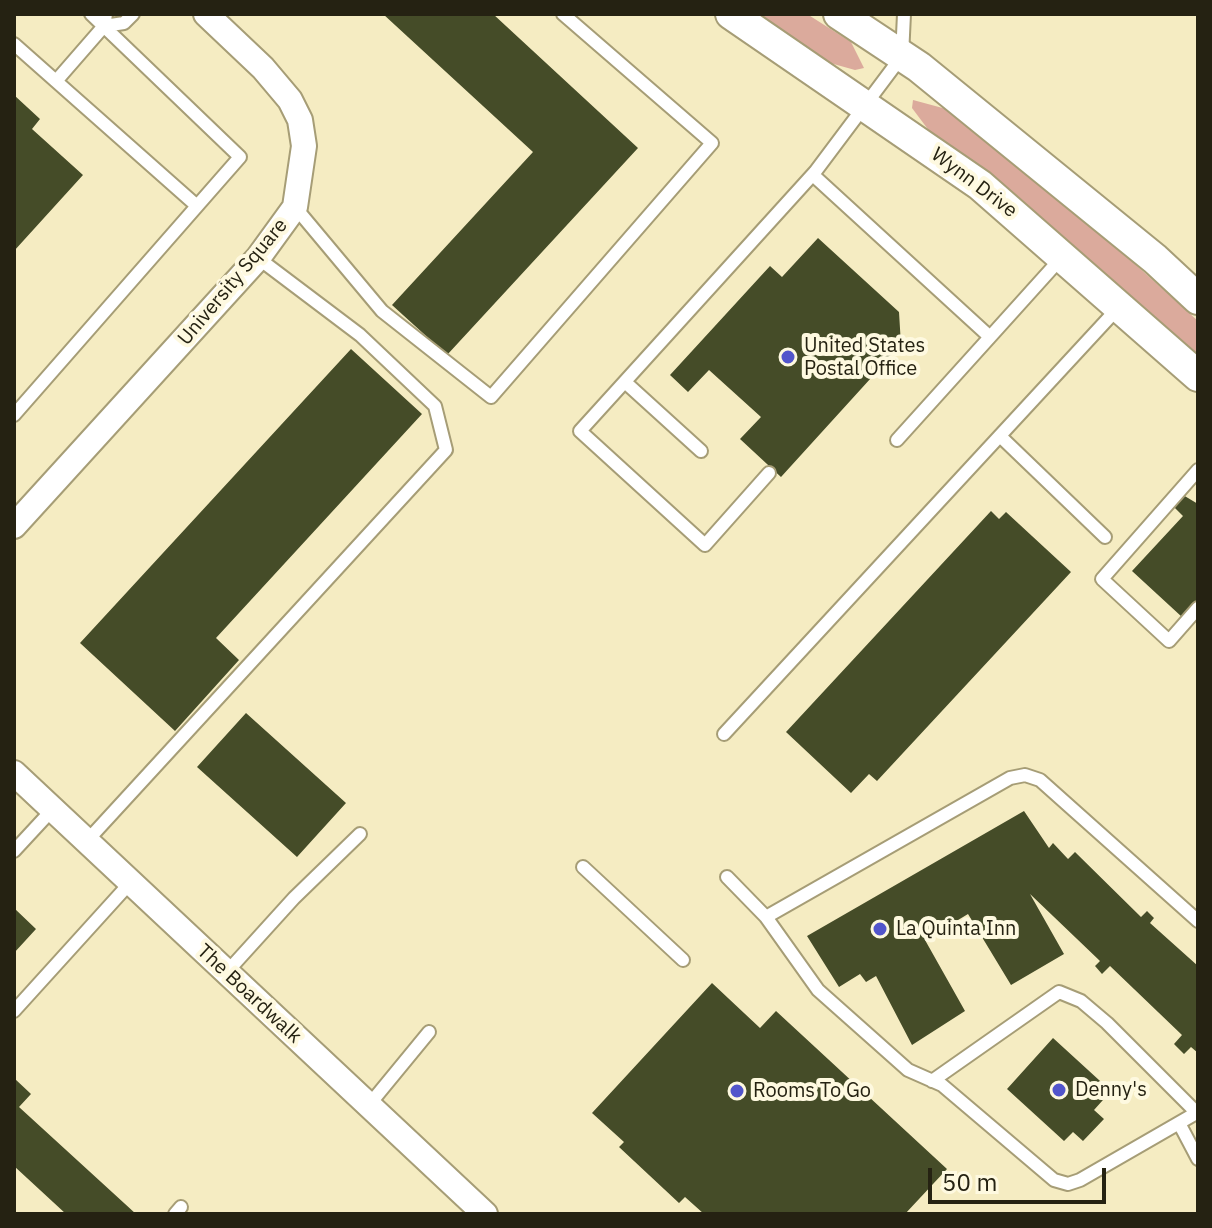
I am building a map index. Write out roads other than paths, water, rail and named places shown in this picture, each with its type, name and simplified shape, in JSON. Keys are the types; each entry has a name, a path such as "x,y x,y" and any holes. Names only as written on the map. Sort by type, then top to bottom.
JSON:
{"street":[{"name":"University Square","path":"14,526 258,258 295,207 304,146 300,120 290,100 263,68 206,14"},
{"name":"Wynn Drive","path":"731,14 980,185 1198,376"},
{"path":"839,14 902,56 1155,259 1198,299"},
{"name":"The Boardwalk","path":"14,773 485,1214"}],"lane":[{"path":"91,14 124,23 133,14"},
{"path":"295,207 382,311 491,397 712,143 563,14"},
{"path":"769,473 705,545 580,431 813,175 863,103 902,56 904,14"},
{"path":"57,80 105,20"},
{"path":"14,415 240,157 105,20"},
{"path":"14,44 197,206"},
{"path":"813,175 990,337"},
{"path":"897,440 1063,256"},
{"path":"86,842 446,450 435,406 360,335 258,258"},
{"path":"724,734 1120,306"},
{"path":"625,382 701,451"},
{"path":"1001,437 1105,537"},
{"path":"1198,470 1102,579 1169,641 1198,608"},
{"path":"766,917 1010,778 1025,775 1040,780 1198,921"},
{"path":"14,851 52,810"},
{"path":"226,973 294,898 360,834"},
{"path":"583,867 683,960"},
{"path":"727,877 766,917 818,990 908,1070 932,1081 1054,1180 1068,1184 1197,1112 1090,1008 1070,994 1059,992 932,1081"},
{"path":"14,1011 130,883"},
{"path":"369,1105 429,1032"},
{"path":"1179,1123 1198,1159"}],"place":[{"name":"United States Postal Office","path":"788,357"},
{"name":"La Quinta Inn","path":"880,929"},
{"name":"Denny's","path":"1059,1090"},
{"name":"Rooms To Go","path":"737,1091"}]}
